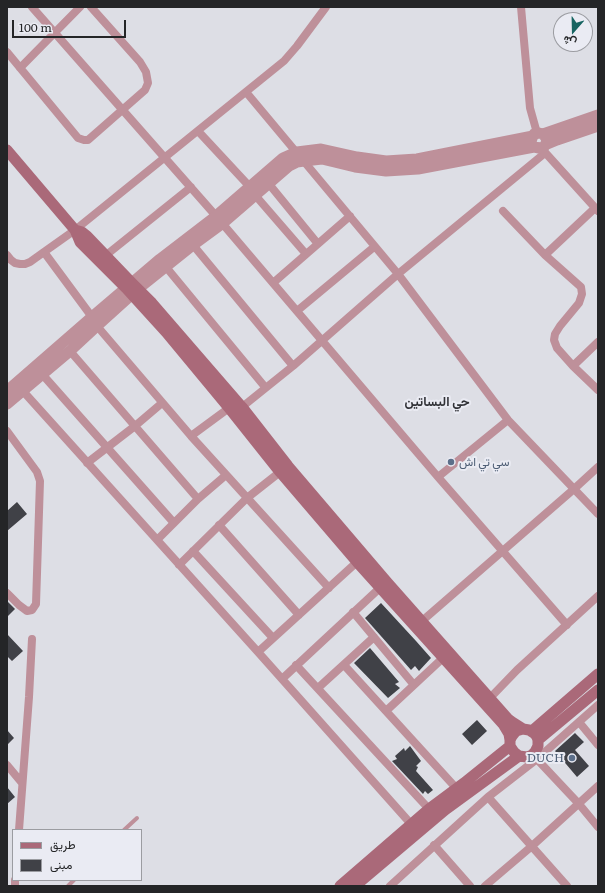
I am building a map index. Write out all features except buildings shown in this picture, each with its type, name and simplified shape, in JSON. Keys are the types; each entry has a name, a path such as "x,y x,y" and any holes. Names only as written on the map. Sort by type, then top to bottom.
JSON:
{"main road":[{"path":"7,150 76,230 87,236 105,256 132,289 166,332 229,408 280,472 357,562 384,585 422,621 508,719 531,733 537,749 534,757 519,756 514,752 503,724 444,657 384,585 242,407 152,303 132,289 80,242 76,230"},
{"path":"531,733 598,674"},
{"path":"358,880 378,853 510,743 512,736 516,731 531,733 598,690"},
{"path":"340,886 358,880 445,810 519,756"}],"street":[{"path":"32,7 219,219 567,625"},
{"path":"20,68 80,7"},
{"path":"7,52 78,138 88,140 145,90 148,83 146,72 140,62 91,7"},
{"path":"7,255 15,263 25,264 76,230 284,61 326,7"},
{"path":"521,7 530,108 540,142 597,209 545,255"},
{"path":"246,92 398,274 508,420 598,514"},
{"path":"242,407 293,366 398,274 540,142 598,115"},
{"path":"7,391 132,289 160,259 219,219 253,191 283,158 300,156 322,159 355,167 386,171 418,169 540,142 557,140 598,126"},
{"path":"198,130 253,191 306,254"},
{"path":"253,191 269,184 289,166 297,162 300,156"},
{"path":"269,184 318,244"},
{"path":"105,256 191,187"},
{"path":"503,211 545,255 581,287 582,294 579,303 560,326 555,334 554,340 557,348 598,390"},
{"path":"273,282 350,216"},
{"path":"132,289 166,267 193,245 219,219"},
{"path":"193,245 293,366"},
{"path":"297,311 374,246"},
{"path":"44,252 94,321 162,403 329,588"},
{"path":"166,267 265,387"},
{"path":"7,404 70,351 94,321"},
{"path":"573,366 598,342"},
{"path":"70,351 198,499"},
{"path":"42,374 174,523"},
{"path":"22,390 411,824"},
{"path":"87,463 162,403"},
{"path":"191,436 229,408"},
{"path":"438,476 508,420"},
{"path":"7,431 37,472 40,481 36,604 32,610 27,611 7,594"},
{"path":"422,621 598,467"},
{"path":"179,565 247,498 280,472"},
{"path":"157,540 198,499 226,475"},
{"path":"219,525 300,615"},
{"path":"193,550 273,638"},
{"path":"258,652 357,562"},
{"path":"282,679 384,585"},
{"path":"490,698 517,670 598,596"},
{"path":"353,612 414,685"},
{"path":"318,688 374,637"},
{"path":"19,829 32,639"},
{"path":"386,712 444,657"},
{"path":"296,665 429,809"},
{"path":"344,665 456,789"},
{"path":"390,886 488,797 598,705"},
{"path":"579,722 598,745"},
{"path":"534,757 579,804 598,827"},
{"path":"7,765 22,783"},
{"path":"485,886 598,786"},
{"path":"488,797 566,886"},
{"path":"434,846 470,886"}],"lane":[{"path":"125,829 137,818"}],"place":[{"name":"سي تي اش","path":"451,462"},
{"name":"DUCH","path":"572,758"}],"district":[{"name":"حي البساتين","path":"437,402"}]}
